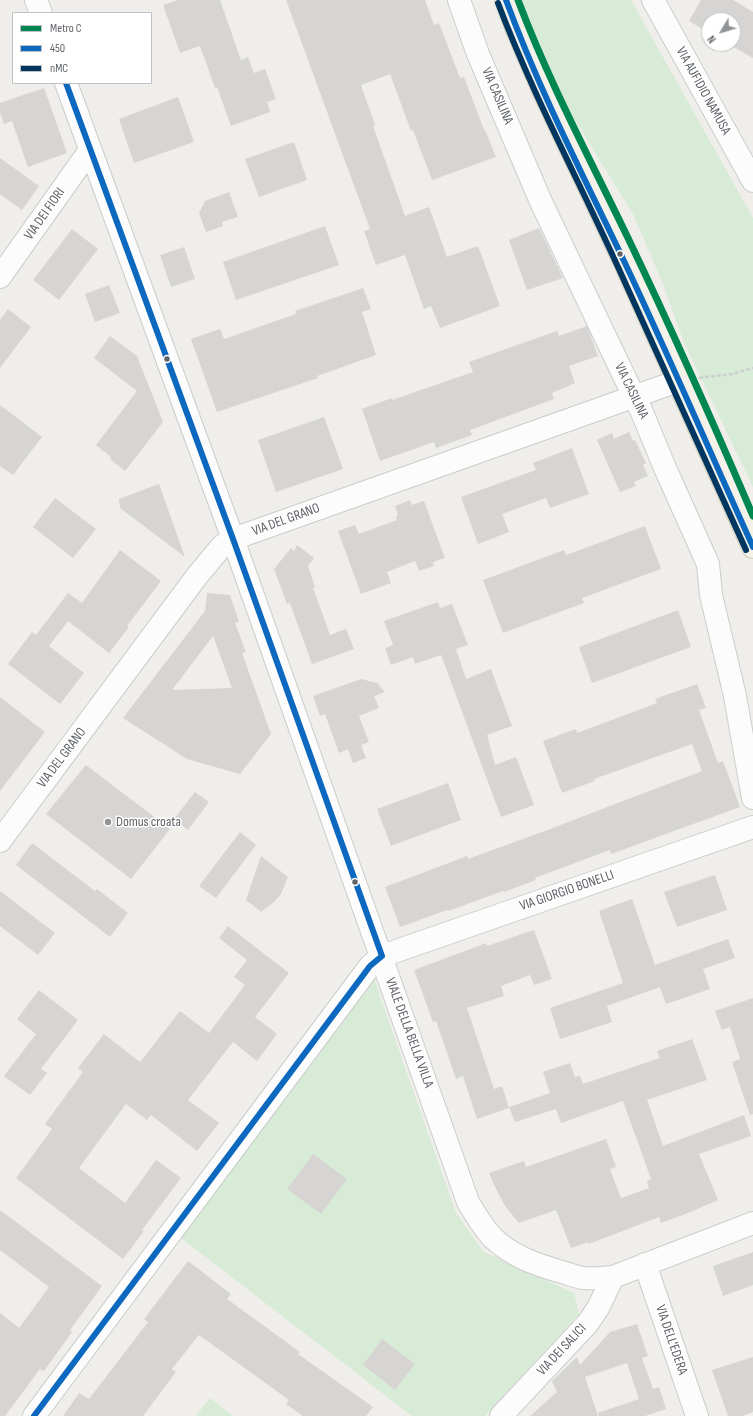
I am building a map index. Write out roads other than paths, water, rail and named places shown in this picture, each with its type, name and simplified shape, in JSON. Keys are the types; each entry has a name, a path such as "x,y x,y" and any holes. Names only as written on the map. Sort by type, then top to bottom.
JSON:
{"main road":[{"path":"506,0 520,39 543,90 628,270 753,547"}],"street":[{"path":"36,0 41,12"},
{"name":"VIA CASILINA","path":"459,0 478,54 541,202 641,410 708,564 711,595 735,696 753,798"},
{"name":"VIA AUFIDIO NAMUSA","path":"653,0 753,181"},
{"name":"VIALE DELLA BELLA VILLA","path":"66,84 233,539 468,1202 483,1227 493,1237 509,1251 528,1260 581,1278 595,1279 614,1277 645,1264"},
{"name":"VIA DEI FIORI","path":"0,277 90,150"},
{"name":"VIA DEL GRANO","path":"0,842 197,576 222,546 233,539 678,381"},
{"name":"VIA GIORGIO BONELLI","path":"382,956 753,828"},
{"path":"34,1416 370,966 382,956"},
{"path":"645,1264 753,1223"},
{"name":"VIA DELL'EDERA","path":"645,1264 697,1416"},
{"name":"VIA DEI SALICI","path":"501,1416 588,1323 598,1308 614,1277"}],"metro line":[{"name":"C","path":"518,0 556,91 660,307 753,516"}],"place":[{"name":"Domus croata","path":"108,822"}]}
